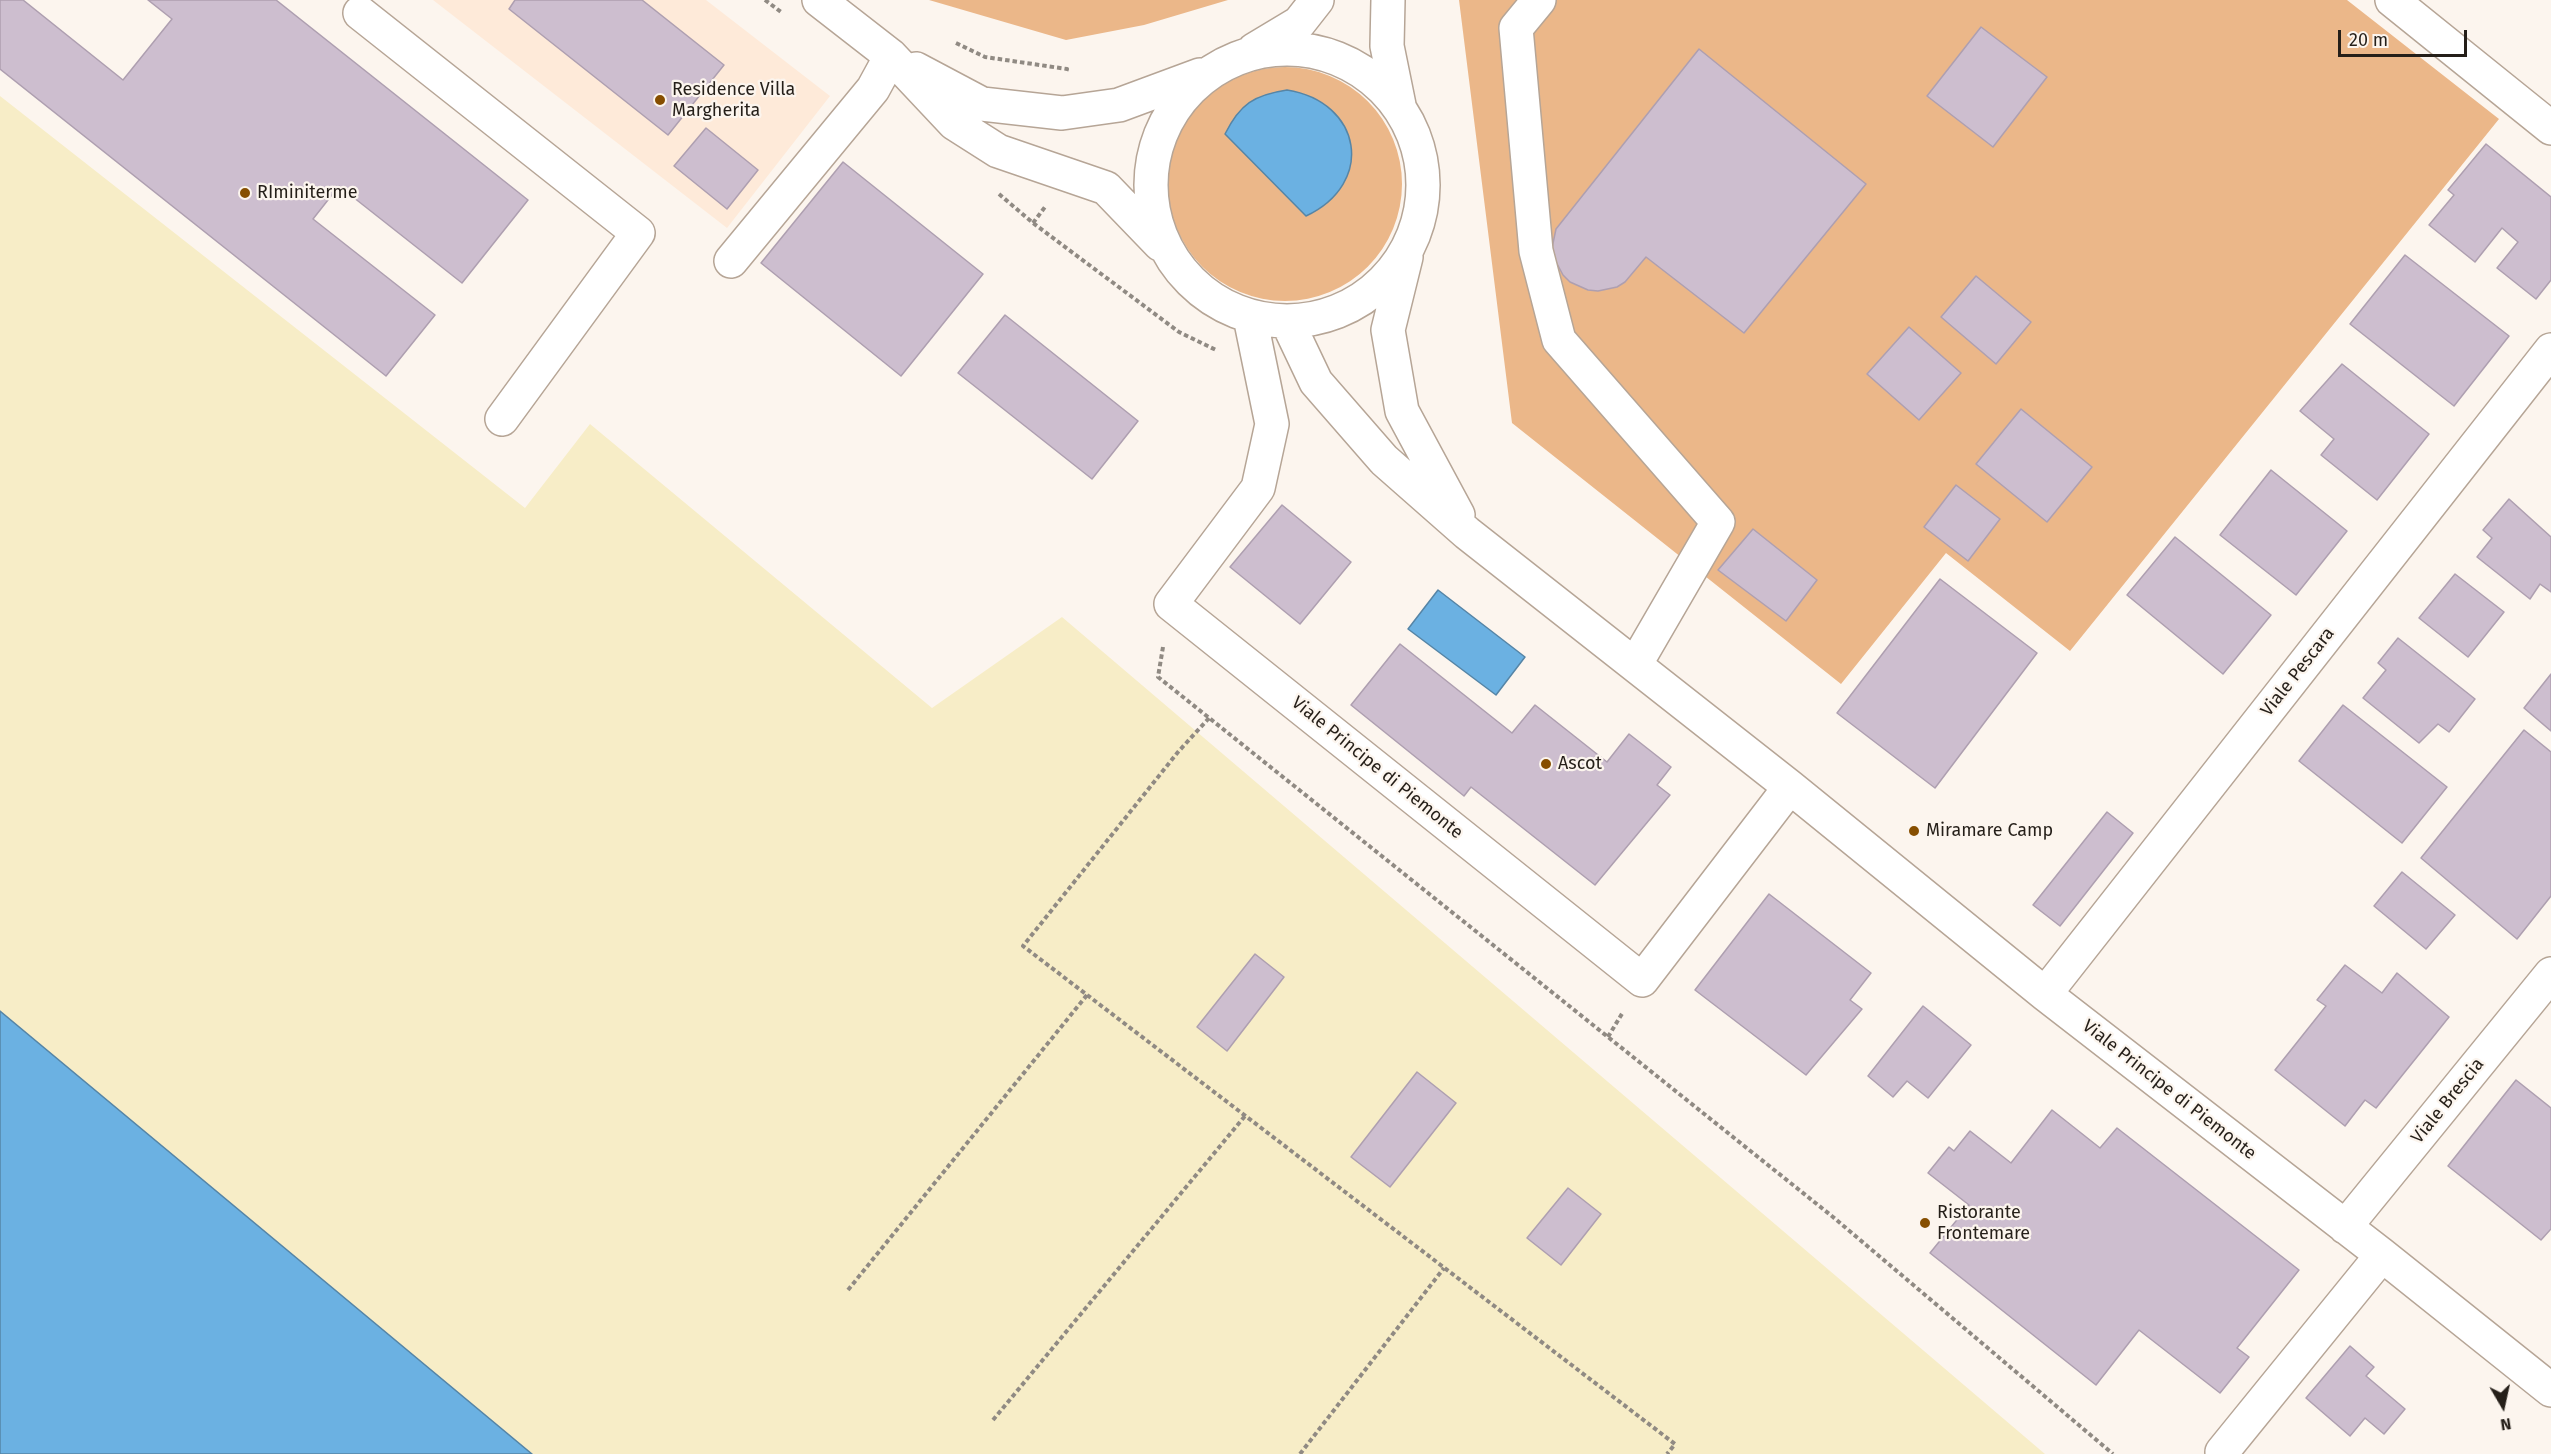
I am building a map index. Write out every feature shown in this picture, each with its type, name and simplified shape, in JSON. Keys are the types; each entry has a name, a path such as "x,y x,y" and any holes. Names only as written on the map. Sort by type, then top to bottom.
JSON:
{"street":[{"path":"819,0 891,56 954,123 998,150 1106,188 1168,253 1191,283 1217,303 1250,317 1287,321 1330,314 1364,297 1388,277 1408,249 1421,213 1423,170 1416,138 1399,105 1380,84 1355,65 1306,49 1250,52"},
{"path":"891,56 982,104 1062,113 1119,105 1207,73 1250,52 1299,23 1317,0"},
{"path":"1388,0 1387,46 1399,105"},
{"path":"1539,0 1516,28 1536,251 1559,340 1718,522 1635,665"},
{"path":"2392,0 2550,126"},
{"path":"358,4 638,233 502,419"},
{"path":"731,261 873,89 891,56"},
{"path":"1168,253 1153,218 1149,180 1158,135 1180,99 1207,73"},
{"name":"Viale Principe di Piemonte","path":"1408,249 1388,330 1401,411 1467,533"},
{"path":"1171,604 1258,488 1272,424 1250,317"},
{"name":"Viale Principe di Piemonte","path":"1287,321 1316,382 1384,460 1467,533 1790,787 2045,994 2382,1255 2551,1390"},
{"name":"Viale Pescara","path":"2045,994 2551,350"},
{"name":"Viale Principe di Piemonte","path":"1171,604 1642,980 1790,787"},
{"name":"Viale Brescia","path":"2345,1227 2551,974"},
{"path":"2222,1452 2382,1255"}],"path":[{"path":"765,0 787,17"},
{"path":"947,38 985,57 1067,69"},
{"path":"998,193 1033,223 1179,332 1222,352"},
{"path":"1171,604 1158,677 1833,1217 2113,1454"},
{"path":"1209,718 1023,946 1675,1444 1667,1454"},
{"path":"849,1290 1087,996"},
{"path":"993,1420 1245,1116"},
{"path":"1300,1454 1444,1268"}],"shaded area":[{"path":"433,0 706,0 830,96 727,228"},
{"path":"929,0 1228,0 1144,25 1066,40"},
{"path":"1459,0 2347,0 2499,119 2070,651 1946,553 1841,684 1512,423"},
{"path":"1285,67 1308,69 1330,76 1350,87 1368,101 1382,119 1393,139 1400,161 1402,184 1400,207 1393,229 1382,249 1368,267 1350,281 1330,292 1308,299 1285,301 1262,299 1240,292 1220,281 1202,267 1188,249 1177,229 1170,207 1168,184 1170,161 1177,139 1188,119 1202,101 1220,87 1240,76 1262,69"}],"sand":[{"path":"0,96 525,508 590,424 932,708 1062,617 2045,1454 532,1454 0,1011"}],"water":[{"path":"1287,90 1312,98 1331,110 1344,126 1351,145 1351,165 1343,184 1328,202 1306,216 1225,134 1236,115 1249,103 1257,98"},
{"path":"1438,590 1525,657 1496,695 1408,629"},
{"path":"0,1011 532,1454 0,1454"}],"building":[{"name":"RIminiterme","path":"0,0 23,0 123,80 172,19 148,0 276,0 528,200 462,283 339,186 313,219 435,315 386,376 0,69"},
{"name":"Residence Villa Margherita","path":"515,0 642,0 724,65 668,135 509,9"},
{"path":"1981,27 2047,77 1993,147 1927,96"},
{"path":"1699,49 1866,184 1744,333 1646,257 1625,282 1617,287 1598,291 1588,290 1570,282 1563,275 1554,258 1552,248 1556,229"},
{"path":"706,128 758,170 727,209 674,166"},
{"path":"2486,144 2551,197 2551,280 2536,299 2497,268 2518,242 2502,228 2475,262 2429,225 2454,195 2448,190"},
{"path":"843,162 983,274 901,376 761,263"},
{"path":"2405,255 2509,336 2454,406 2350,324"},
{"path":"1976,276 2031,322 1996,364 1941,317"},
{"path":"1005,315 1138,421 1092,479 958,373"},
{"path":"1909,327 1961,373 1919,420 1867,374"},
{"path":"2342,364 2429,434 2377,500 2321,455 2334,439 2300,411"},
{"path":"2021,409 2092,467 2047,522 1976,464"},
{"path":"2271,470 2347,531 2296,595 2220,535"},
{"path":"1956,485 2000,519 1968,561 1924,527"},
{"path":"2509,499 2551,537 2551,592 2540,584 2530,599 2477,557 2492,538 2483,530"},
{"path":"1282,505 1351,562 1300,624 1230,567"},
{"path":"1753,529 1817,580 1786,621 1718,570"},
{"path":"2175,537 2271,615 2223,674 2127,595"},
{"path":"2455,574 2504,612 2468,657 2419,618"},
{"path":"1940,579 2037,653 1935,788 1837,713"},
{"path":"2398,638 2475,699 2449,732 2438,724 2419,743 2363,698 2386,670 2378,663"},
{"name":"Ascot","path":"1400,644 1512,733 1535,705 1607,762 1629,734 1671,767 1657,785 1670,795 1595,885 1471,787 1464,796 1351,705"},
{"path":"2551,674 2551,731 2524,708"},
{"path":"2343,705 2447,787 2402,843 2299,761"},
{"path":"2524,730 2551,752 2551,896 2517,939 2421,858"},
{"path":"2107,812 2133,833 2060,926 2033,905"},
{"path":"2402,872 2455,915 2426,949 2374,906"},
{"path":"1769,894 1871,973 1850,1000 1862,1009 1806,1075 1695,990"},
{"path":"1255,954 1284,977 1227,1051 1197,1027"},
{"path":"2345,965 2382,993 2397,973 2449,1017 2376,1108 2365,1100 2345,1126 2275,1070 2326,1006 2317,1000"},
{"path":"1923,1006 1971,1045 1928,1098 1907,1081 1893,1097 1868,1076"},
{"path":"1417,1072 1456,1103 1390,1187 1351,1157"},
{"path":"2516,1080 2551,1108 2551,1229 2541,1240 2448,1166"},
{"path":"2052,1110 2100,1148 2117,1128 2299,1270 2237,1348 2249,1357 2220,1393 2139,1330 2096,1385 1930,1253 1969,1205 1928,1173 1949,1147 1954,1151 1970,1131 2011,1163"},
{"path":"1568,1188 1601,1214 1561,1265 1527,1238"},
{"path":"2350,1346 2374,1367 2366,1376 2405,1409 2384,1434 2365,1418 2350,1436 2306,1398"}],"place":[{"name":"Residence Villa Margherita","path":"660,100"},
{"name":"RIminiterme","path":"245,193"},
{"name":"Ascot","path":"1546,764"},
{"name":"Miramare Camp","path":"1914,831"},
{"name":"Ristorante Frontemare","path":"1925,1223"}]}
